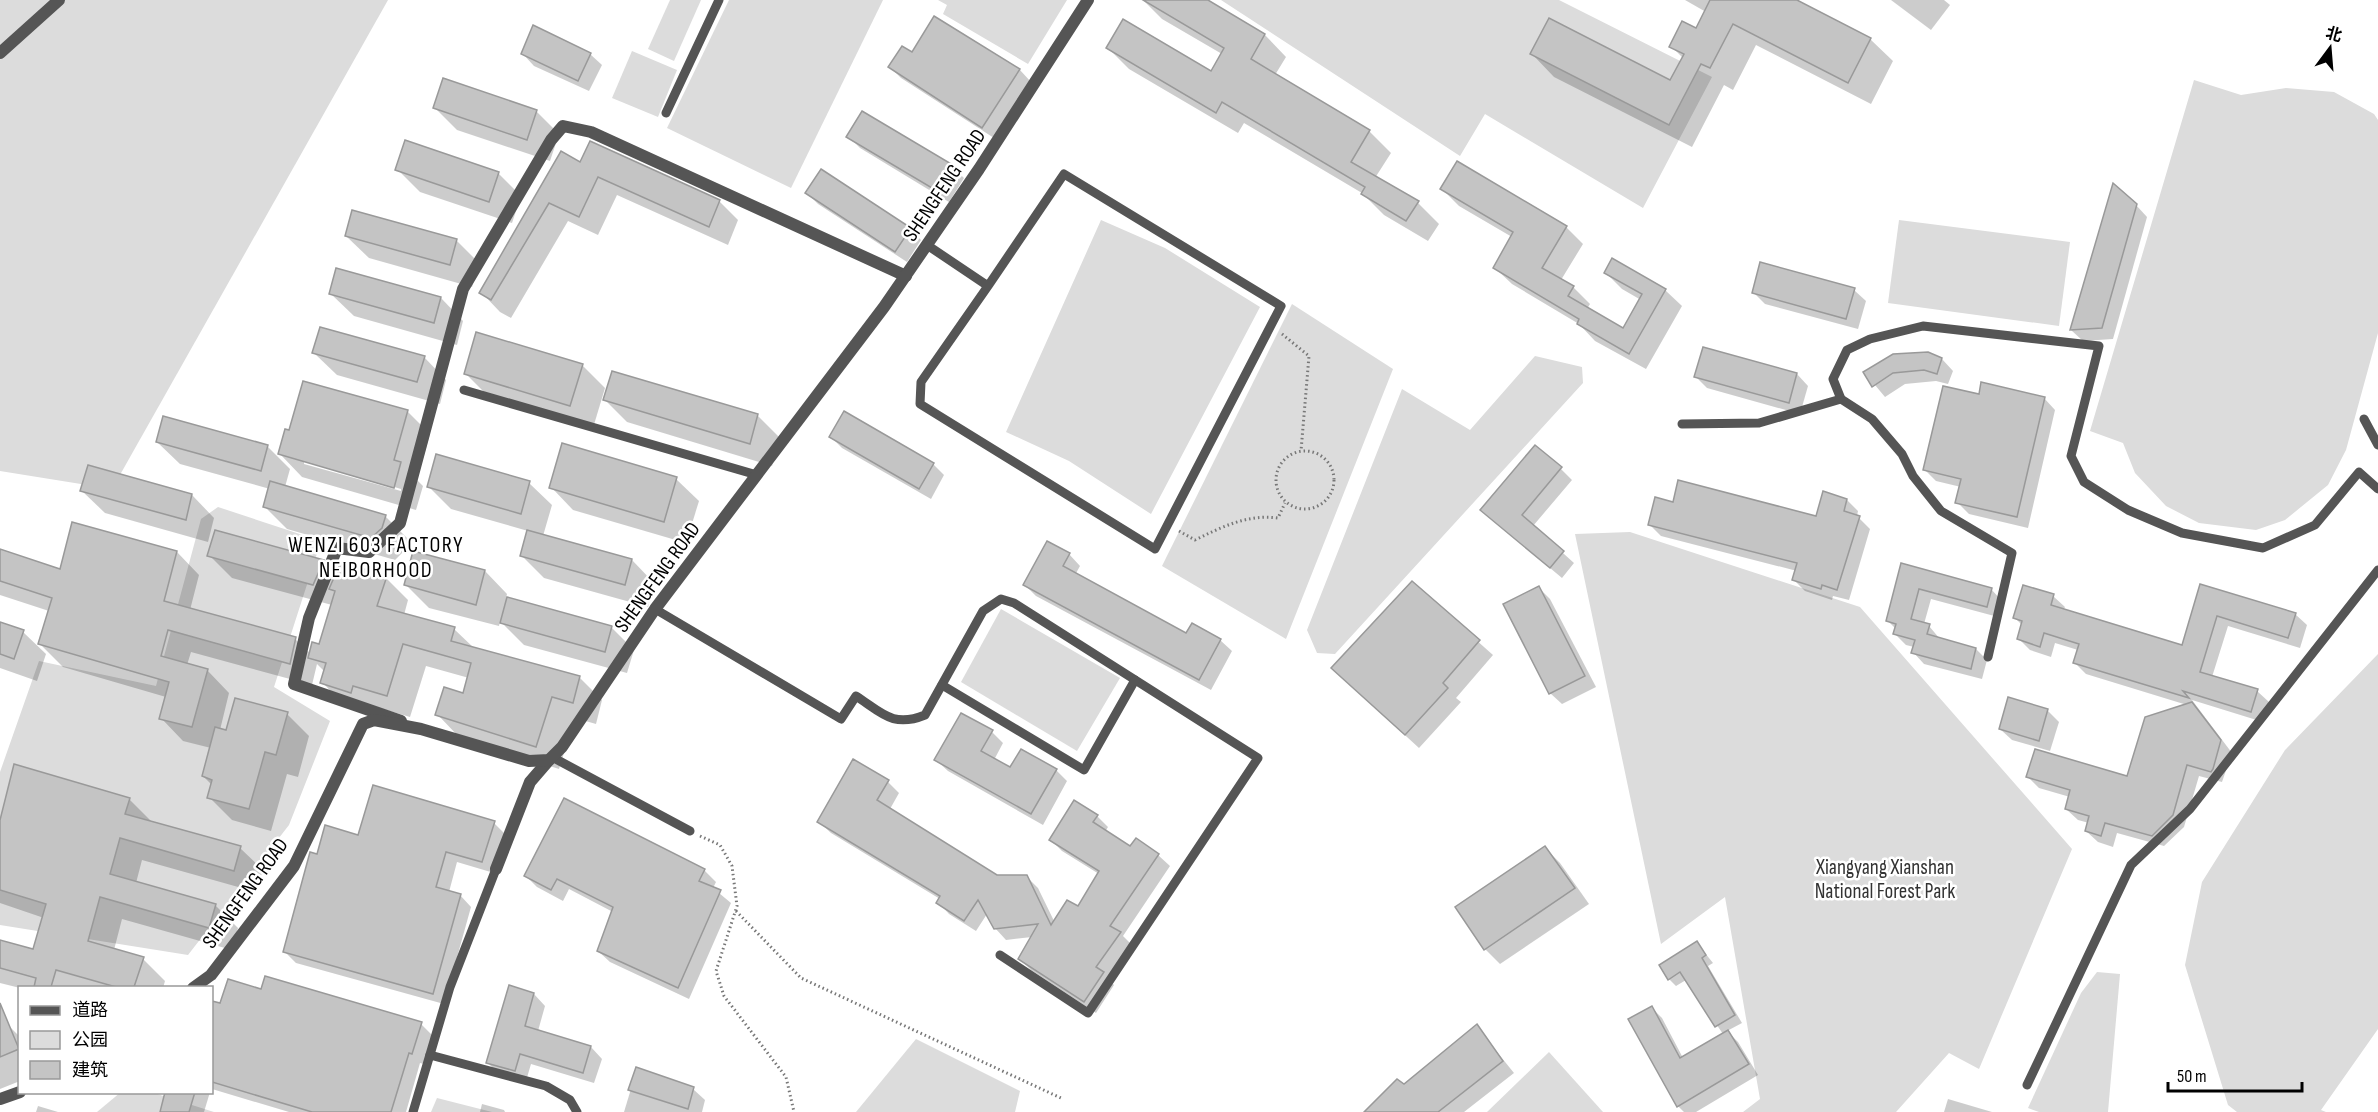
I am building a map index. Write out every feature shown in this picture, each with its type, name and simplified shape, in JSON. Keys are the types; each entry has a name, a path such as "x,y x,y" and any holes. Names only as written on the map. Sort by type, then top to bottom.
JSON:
{"street":[{"path":"0,53 59,0"},
{"name":"SHENGFENG ROAD","path":"194,986 210,975 294,866 363,724 374,720 421,729 529,761 550,758 562,747 655,609 906,276 980,169 1088,0"},
{"path":"421,729 294,684 309,618 337,548 369,552 400,523 463,289 550,140 563,126 591,132 906,276"},
{"path":"496,869 530,782 550,758"},
{"path":"0,1099 18,1093"}],"lane":[{"path":"666,113 719,0"},
{"path":"1064,174 1281,306 1155,549 920,404 921,381 988,286 1064,174"},
{"path":"927,245 988,286"},
{"path":"1988,657 2012,553 1941,511 1913,476 1902,454 1872,419 1841,399 1833,379 1847,350 1870,339 1923,326 2099,346 2071,456 2084,482 2128,510 2182,533 2263,548 2315,525 2359,472 2378,489"},
{"path":"464,390 757,475"},
{"path":"1682,424 1759,423 1841,399"},
{"path":"2364,418 2378,445"},
{"path":"2027,1085 2131,866 2190,809 2378,570"},
{"path":"655,609 841,719 856,696 893,721 909,722 925,715 983,611 1001,599 1014,603 1258,758 1088,1013 1000,956"},
{"path":"942,685 1083,770 1135,680"},
{"path":"550,758 690,831"},
{"path":"413,1112 450,987 496,869"},
{"path":"430,1055 546,1086 570,1100 577,1112"}],"path":[{"path":"1271,326 1309,356 1301,451"},
{"path":"1301,451 1311,452 1327,462 1334,479 1333,489 1322,504 1313,508 1294,507 1286,502 1276,488 1276,472 1286,458 1301,451"},
{"path":"1167,525 1195,540 1230,523 1264,516 1278,518 1286,502"},
{"path":"690,831 720,845 732,866 737,906 716,971 724,996 786,1077 795,1112"},
{"path":"736,911 801,978 1061,1098"}],"green space":[{"path":"0,0 388,0 112,489 0,471"},
{"path":"670,0 701,0 674,61 648,49"},
{"path":"729,0 883,0 791,188 667,128"},
{"path":"938,0 1067,0 1028,64 943,14 947,5"},
{"path":"1221,0 1559,0 1712,77 1643,208 1485,114 1460,156"},
{"path":"632,51 677,70 658,117 612,98"},
{"path":"2194,80 2241,95 2286,88 2334,92 2374,114 2378,120 2378,333 2346,450 2328,485 2285,520 2256,530 2199,523 2166,506 2135,473 2123,443 2090,431"},
{"path":"1101,220 1165,248 1260,307 1151,514 1069,461 1006,432"},
{"path":"1899,220 2070,242 2059,326 1888,303"},
{"path":"1292,304 1393,369 1286,639 1162,566"},
{"path":"1535,356 1582,367 1583,383 1335,654 1317,653 1307,630 1402,389 1470,430"},
{"path":"218,507 321,541 274,687 330,721 289,825 188,955 0,925 0,772 39,661 156,686 201,519"},
{"name":"Xiangyang Xianshan National Forest Park","path":"1630,532 1860,607 2072,849 1979,1069 1949,1053 1896,1112 1743,1112 1760,1099 1725,897 1661,944 1575,534"},
{"path":"1001,609 1120,678 1077,751 961,682"},
{"path":"2378,654 2378,1029 2321,1110 2326,1112 2237,1112 2228,1105 2185,965 2202,882 2285,750"},
{"path":"2097,972 2120,974 2108,1112 2039,1112 2028,1108 2081,993"},
{"path":"916,1039 1020,1091 1015,1112 856,1112"},
{"path":"1549,1052 1603,1112 1487,1112"},
{"path":"119,1094 157,1094 214,1112 97,1112"},
{"path":"437,1098 492,1112 431,1112"}],"building":[{"path":"1143,0 1208,0 1265,34 1251,59 1370,130 1351,162 1419,201 1406,221 1361,194 1365,187 1222,102 1216,113 1106,48 1123,19 1211,71 1224,48"},
{"path":"1710,0 1797,0 1871,38 1848,83 1733,24 1710,68 1701,64 1669,125 1530,54 1549,18 1670,80 1684,54 1669,47 1682,21 1696,28"},
{"path":"934,16 1020,69 982,128 888,67 902,46 912,52"},
{"path":"533,25 591,53 578,81 521,54"},
{"path":"443,78 537,110 527,140 433,108"},
{"path":"862,111 953,165 937,191 846,137"},
{"path":"405,140 499,172 489,202 395,170"},
{"path":"590,141 720,200 709,227 598,177 579,217 549,203 491,300 479,293 561,151 580,162"},
{"path":"1457,161 1567,226 1542,268 1574,286 1568,296 1623,328 1642,294 1604,273 1612,258 1666,289 1629,354 1577,324 1579,319 1493,268 1513,232 1440,189"},
{"path":"821,169 911,228 895,252 805,193"},
{"path":"2113,183 2137,204 2102,328 2070,330"},
{"path":"352,210 457,239 450,265 345,236"},
{"path":"1760,262 1855,288 1846,319 1752,293"},
{"path":"336,268 441,297 434,323 329,294"},
{"path":"320,327 425,356 417,382 312,353"},
{"path":"476,332 583,364 570,406 464,374"},
{"path":"1703,347 1797,373 1789,403 1694,377"},
{"path":"1928,352 1942,358 1937,374 1924,370 1893,373 1872,387 1863,372 1893,354"},
{"path":"612,371 758,414 750,444 603,400"},
{"path":"303,381 408,410 394,460 401,462 394,488 278,454 285,429 289,430"},
{"path":"1981,382 2045,397 2017,517 1955,503 1961,479 1923,470 1943,386 1979,394"},
{"path":"844,411 934,463 919,489 829,437"},
{"path":"163,416 268,445 261,471 156,442"},
{"path":"562,443 677,477 664,522 549,488"},
{"path":"1535,445 1562,467 1522,515 1564,551 1550,568 1480,510"},
{"path":"436,454 530,481 521,514 427,487"},
{"path":"88,465 192,494 186,520 80,491"},
{"path":"1678,480 1816,516 1823,491 1847,499 1844,511 1860,516 1837,590 1822,585 1821,589 1792,580 1797,563 1648,525 1655,497 1673,502"},
{"path":"270,481 386,515 382,528 371,538 263,507"},
{"path":"72,522 177,551 164,601 296,637 290,664 168,630 161,656 208,669 192,727 159,719 169,682 38,644 52,598 0,581 0,549 60,569"},
{"path":"215,530 324,560 313,585 207,556"},
{"path":"527,530 632,559 625,585 520,556"},
{"path":"1047,541 1070,553 1063,566 1186,633 1192,623 1221,639 1199,680 1023,585"},
{"path":"413,551 485,570 476,605 404,585"},
{"path":"344,563 387,576 377,606 455,627 451,641 580,676 573,703 552,697 536,747 435,715 444,687 463,693 471,663 403,644 387,696 353,686 351,693 320,683 326,663 308,658 312,642 319,644 335,591 329,589 340,564"},
{"path":"1901,563 1992,588 1987,607 1919,589 1911,619 1930,624 1927,634 1976,648 1971,669 1911,653 1915,640 1893,634 1896,624 1886,621"},
{"path":"1412,581 1480,640 1443,683 1448,688 1405,735 1331,668"},
{"path":"2200,584 2296,613 2288,638 2217,616 2200,672 2258,689 2251,712 2183,691 2189,698 2073,663 2079,644 2044,633 2040,647 2017,639 2022,621 2013,618 2023,585 2054,594 2051,605 2182,645"},
{"path":"1539,586 1585,676 1549,694 1503,604"},
{"path":"507,597 612,626 605,652 500,623"},
{"path":"0,622 24,630 14,659 0,654"},
{"path":"2008,697 2048,709 2039,741 1999,729"},
{"path":"235,698 288,712 276,755 265,752 249,809 207,798 212,780 202,776 215,727 226,730"},
{"path":"2192,702 2221,740 2213,769 2211,772 2187,765 2173,815 2152,836 2105,823 2101,836 2085,831 2089,816 2065,809 2070,790 2026,777 2035,749 2127,776 2145,717"},
{"path":"961,713 993,730 981,751 1010,767 1021,749 1057,769 1031,814 934,760"},
{"path":"853,759 889,780 877,800 997,875 1027,875 1051,925 1067,900 1078,906 1099,871 1049,840 1074,800 1098,815 1093,822 1130,846 1136,838 1159,854 1110,926 1121,932 1096,967 1104,972 1084,1002 1018,959 1038,924 994,929 978,900 964,921 936,903 940,896 817,822"},
{"path":"14,764 130,798 125,814 241,846 234,871 120,838 110,874 216,904 209,928 100,897 88,941 144,957 134,986 112,986 56,970 51,986 34,986 36,978 0,968 0,940 33,949 46,904 0,890 0,820"},
{"path":"373,785 495,821 482,862 446,852 436,887 461,894 433,994 283,952 310,852 317,854 325,825 358,835"},
{"path":"564,798 705,869 699,881 721,890 678,988 597,951 613,907 557,879 551,890 524,876"},
{"path":"1545,846 1575,888 1484,950 1455,907"},
{"path":"1697,941 1706,955 1702,958 1735,1015 1715,1027 1680,972 1668,980 1659,965"},
{"path":"265,976 422,1022 412,1054 409,1053 391,1112 312,1112 213,1082 213,1001 220,1003 228,979 261,989"},
{"path":"509,985 534,993 525,1026 591,1046 583,1073 520,1054 515,1071 486,1063"},
{"path":"0,1003 18,1049 0,1057"},
{"path":"1652,1006 1680,1058 1728,1030 1749,1064 1677,1107 1628,1019"},
{"path":"1477,1024 1503,1061 1438,1112 1364,1112 1397,1079 1404,1084"},
{"path":"636,1067 694,1087 688,1109 628,1090"},
{"path":"164,1094 194,1094 189,1112 160,1112"}],"district":[{"name":"WENZI 603 FACTORY NEIBORHOOD","path":"376,556"}]}
